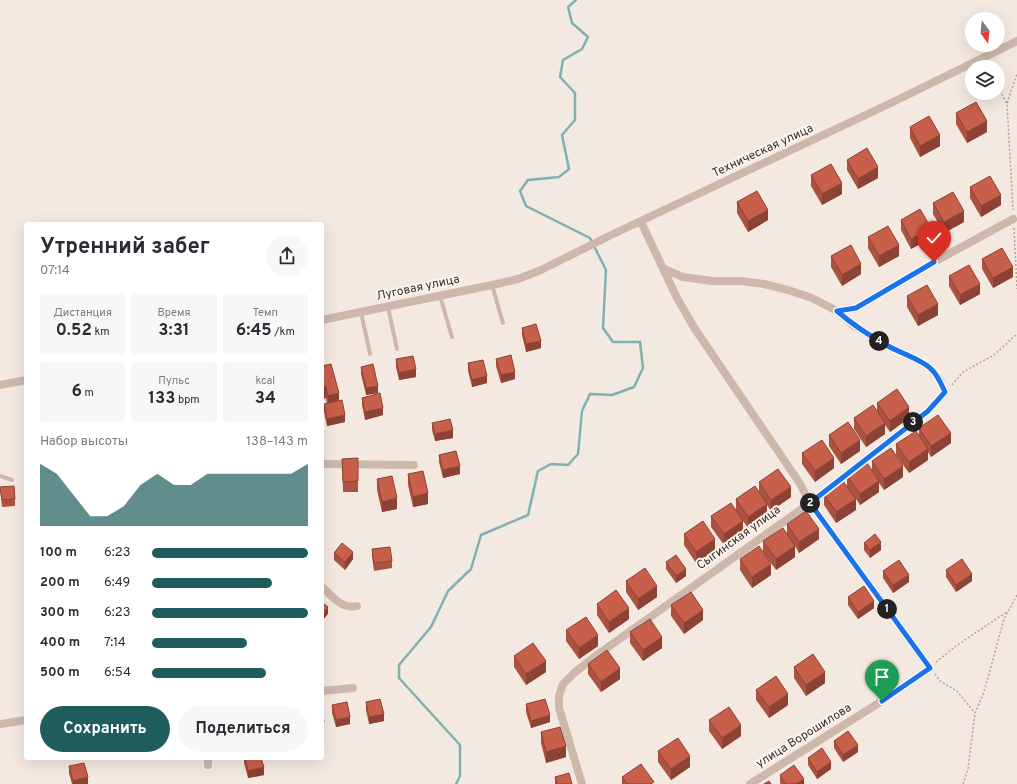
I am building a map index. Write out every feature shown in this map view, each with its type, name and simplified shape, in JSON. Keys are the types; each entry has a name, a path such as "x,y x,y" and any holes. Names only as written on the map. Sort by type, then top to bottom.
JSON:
{"street":[{"name":"Техническая улица","path":"518,279 541,270 609,236 898,100 1017,41"},
{"path":"837,311 856,308 934,262 1013,219"},
{"path":"641,222 677,298 695,329 799,482 810,503 930,668"},
{"path":"664,269 690,279 740,281 764,284 812,298 837,311 853,325 888,346 921,362 931,369 940,380 945,392"},
{"name":"Луговая улица","path":"324,320 518,279"},
{"path":"0,385 24,380"},
{"name":"Сыгинская улица","path":"582,784 559,708 559,696 564,684 597,655 810,503 928,411 945,392"},
{"path":"324,464 414,465"},
{"path":"324,589 340,604 351,608 357,606"},
{"name":"улица Ворошилова","path":"750,784 882,701 930,668"},
{"path":"324,691 353,688"},
{"path":"0,724 24,720"}],"lane":[{"path":"492,285 503,323"},
{"path":"440,296 452,337"},
{"path":"388,307 397,349"},
{"path":"361,312 370,354"},
{"path":"0,476 12,480"}],"path":[{"path":"1017,74 1007,104 1017,288"},
{"path":"1005,100 1007,104"},
{"path":"945,392 963,372 994,355 1017,334"},
{"path":"963,784 968,769 975,713 984,692 1004,619 1017,595"},
{"path":"975,713 957,691 940,681 930,668 956,646 1009,610"}],"building":[{"path":"976,102 987,121 967,132 956,113"},
{"path":"929,116 940,135 920,146 910,127"},
{"path":"867,148 878,167 858,179 847,160"},
{"path":"831,164 842,183 822,194 811,175"},
{"path":"990,176 1001,195 981,206 970,187"},
{"path":"757,191 768,210 748,221 737,202"},
{"path":"953,192 964,211 944,222 933,203"},
{"path":"920,209 931,228 911,239 901,220"},
{"path":"888,226 899,245 879,256 868,237"},
{"path":"851,245 861,264 842,275 831,256"},
{"path":"1002,248 1013,267 993,278 982,259"},
{"path":"969,265 980,284 960,295 949,276"},
{"path":"927,285 938,304 918,315 907,296"},
{"path":"536,324 541,341 526,344 522,328"},
{"path":"511,355 515,372 501,375 496,359"},
{"path":"413,356 416,369 399,373 396,359"},
{"path":"483,360 487,376 472,380 468,363"},
{"path":"331,364 339,393 328,396 326,387 324,388 324,366"},
{"path":"373,364 378,386 366,388 361,367"},
{"path":"897,389 909,407 890,421 877,403"},
{"path":"380,393 383,408 365,412 362,398"},
{"path":"342,400 345,415 327,419 324,404"},
{"path":"873,405 885,423 866,436 854,418"},
{"path":"938,415 951,433 931,446 919,428"},
{"path":"450,419 453,430 435,434 432,423"},
{"path":"848,422 860,440 841,453 829,435"},
{"path":"916,431 928,449 909,462 896,444"},
{"path":"822,440 834,458 815,471 802,453"},
{"path":"891,448 903,466 884,479 872,461"},
{"path":"456,451 460,466 443,470 439,455"},
{"path":"358,458 358,481 343,482 342,459"},
{"path":"867,463 879,481 860,494 847,476"},
{"path":"778,469 791,487 771,500 759,482"},
{"path":"423,471 428,493 413,497 408,474"},
{"path":"392,476 397,498 382,502 377,479"},
{"path":"843,481 856,499 836,512 824,494"},
{"path":"14,486 15,499 2,500 0,487"},
{"path":"755,486 767,504 748,517 736,499"},
{"path":"731,503 743,521 724,534 711,516"},
{"path":"806,511 819,529 799,542 787,524"},
{"path":"703,521 715,539 696,552 684,534"},
{"path":"783,528 795,546 776,559 763,541"},
{"path":"875,534 881,542 870,550 864,543"},
{"path":"342,543 353,552 345,562 334,553"},
{"path":"759,546 771,564 752,577 740,559"},
{"path":"390,547 392,561 374,563 372,549"},
{"path":"676,555 686,569 676,576 666,562"},
{"path":"962,559 972,574 956,585 946,570"},
{"path":"899,560 909,575 893,585 883,571"},
{"path":"645,568 657,586 638,599 626,581"},
{"path":"864,586 874,601 858,612 848,597"},
{"path":"616,590 629,608 609,622 597,604"},
{"path":"691,592 703,610 684,623 671,605"},
{"path":"324,604 328,607 324,612"},
{"path":"586,617 598,635 579,648 566,630"},
{"path":"650,619 662,637 643,650 630,632"},
{"path":"533,643 546,661 526,674 514,656"},
{"path":"607,650 620,668 601,682 588,664"},
{"path":"813,654 825,672 806,685 794,667"},
{"path":"776,676 788,694 769,707 756,690"},
{"path":"380,699 384,714 369,717 366,702"},
{"path":"545,699 550,715 531,721 526,704"},
{"path":"347,702 350,717 336,720 332,705"},
{"path":"729,707 741,725 722,738 709,720"},
{"path":"560,727 566,746 546,752 541,732"},
{"path":"848,731 858,745 843,755 834,741"},
{"path":"678,738 690,756 671,769 658,751"},
{"path":"822,748 831,762 817,772 808,758"},
{"path":"245,760 262,760 264,767 248,771"},
{"path":"84,763 88,777 73,781 69,766"},
{"path":"641,764 654,782 650,784 627,784 622,777"},
{"path":"794,765 804,779 796,784 786,784 780,775"},
{"path":"569,773 572,784 557,784 555,777"},
{"path":"769,781 771,784 764,784"}],"waterway":[{"path":"456,784 460,776 460,745 399,678 399,665 431,627 448,591 471,569 481,535 528,515 538,471 551,464 568,465 578,454 582,411 590,394 612,395 634,387 643,368 640,342 613,342 603,328 606,270 590,238 526,206 520,191 528,180 559,177 569,169 562,135 575,120 575,93 560,77 563,60 582,49 588,37 572,23 568,7 576,0"}],"route":[{"path":"882,701 930,668 810,503 928,411 945,392 940,380 931,369 853,325 837,311 856,308 934,262"}]}
